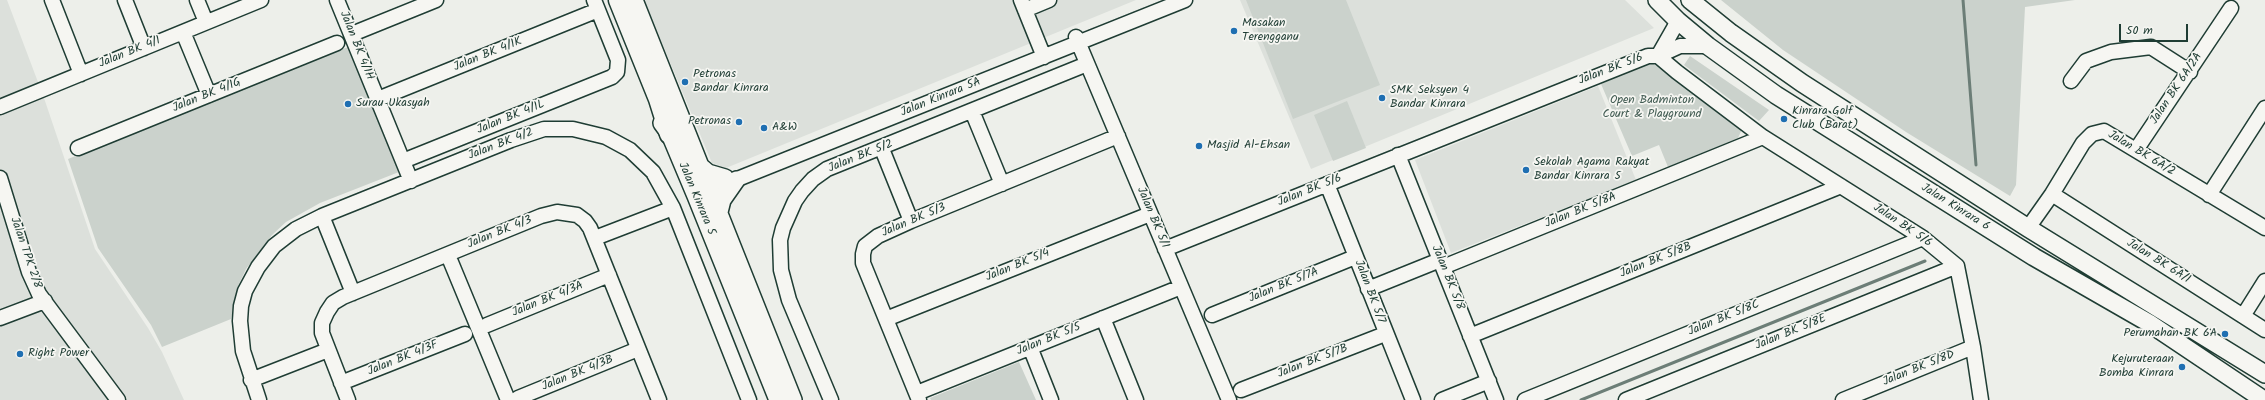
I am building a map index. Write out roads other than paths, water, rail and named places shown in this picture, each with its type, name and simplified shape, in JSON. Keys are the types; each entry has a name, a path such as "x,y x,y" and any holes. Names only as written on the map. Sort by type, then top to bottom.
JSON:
{"highway":[{"path":"619,0 659,98 670,134"}],"main road":[{"name":"Jalan Kinrara 5","path":"634,0 701,167 702,190 778,400"},
{"name":"Jalan Kinrara 6","path":"1657,0 1678,21 1736,68 1815,120 1999,236 2149,323 2264,400"},
{"name":"Jalan Kinrara 6","path":"1690,0 1731,33 1802,83 2028,228 2265,374"},
{"name":"Jalan Kinrara 5","path":"600,3 656,115 670,134 702,190 719,212 793,400"},
{"path":"701,167 708,173 731,179 719,212"},
{"path":"1999,236 2014,234 2028,228 2027,241 2034,257"}],"street":[{"path":"52,0 81,74"},
{"path":"125,0 144,48"},
{"path":"197,0 206,22"},
{"name":"Jalan BK 4/1","path":"0,107 261,0"},
{"name":"Jalan BK 4/1H","path":"337,0 411,181"},
{"path":"352,34 436,0"},
{"path":"1042,54 1023,5 1048,0"},
{"name":"Jalan Kinrara 5A","path":"1077,40 1165,0"},
{"name":"Jalan Kinrara 5A","path":"702,190 1077,40 1185,0"},
{"name":"Jalan BK 4/1L","path":"403,161 606,81 617,72 618,60 600,3"},
{"name":"Jalan BK 4/1K","path":"378,99 600,3"},
{"name":"Jalan BK 6A/2A","path":"2136,150 2190,72 2231,8"},
{"path":"1658,56 1678,21"},
{"path":"183,32 209,95"},
{"name":"Jalan BK 5/1","path":"1077,40 1229,400"},
{"name":"Jalan BK 4/1G","path":"78,148 337,43"},
{"path":"1658,56 1680,46 1708,46"},
{"path":"2071,81 2086,62 2112,52 2151,47 2190,72"},
{"name":"Jalan BK 5/6","path":"1165,249 1648,56 1658,56 1763,137 1923,238 1957,266"},
{"name":"Jalan BK 5/2","path":"830,400 790,300 781,270 780,240 795,201 813,179 827,169 882,149 1087,64"},
{"path":"2209,195 2265,108"},
{"path":"972,111 1002,184"},
{"name":"Jalan BK 4/2","path":"259,400 251,380 240,336 240,314 245,291 258,267 274,246 296,229 322,216 511,140 544,129 573,129 606,137 630,150 653,172 673,208 749,400"},
{"name":"Jalan BK 6A/2","path":"2028,228 2052,194 2083,143 2092,134 2104,131 2265,228"},
{"name":"Jalan BK 5/3","path":"918,397 866,270 863,254 865,246 871,240 911,221 1118,136"},
{"name":"Jalan BK 5/8A","path":"1368,289 1442,264 1763,137"},
{"path":"882,149 911,221"},
{"name":"Jalan BK 5/8","path":"1398,155 1496,400"},
{"name":"Jalan TPK 2/8","path":"0,178 29,272 39,294 118,400"},
{"name":"Jalan BK 5/7","path":"1327,184 1385,334 1413,400"},
{"name":"Jalan BK 5/8B","path":"1470,336 1841,186"},
{"name":"Jalan BK 6A/1","path":"2052,194 2265,330"},
{"path":"594,238 673,208"},
{"name":"Jalan BK 4/3","path":"348,400 322,333 322,323 333,303 353,293 546,214 557,212 577,215 585,221 594,238 659,400"},
{"name":"Jalan BK 5/4","path":"886,319 1150,214"},
{"path":"322,216 353,293"},
{"name":"Jalan BK 5/8C","path":"1525,400 1923,238"},
{"path":"448,255 513,399"},
{"name":"Jalan BK 5/7A","path":"1212,315 1355,257"},
{"path":"1957,266 1973,347 1981,400"},
{"name":"Jalan BK 5/8E","path":"1626,400 1957,266"},
{"name":"Jalan BK 4/3A","path":"487,325 609,275"},
{"path":"2243,316 2265,281"},
{"name":"Jalan BK 5/5","path":"918,397 1030,347 1181,287"},
{"path":"0,318 45,302"},
{"path":"1103,318 1136,400"},
{"name":"Jalan BK 4/3F","path":"341,383 465,334"},
{"name":"Jalan BK 5/7B","path":"1241,390 1385,334"},
{"path":"1030,347 1051,400"},
{"name":"Jalan BK 5/8D","path":"1843,400 1973,347"},
{"path":"251,380 328,350"},
{"name":"Jalan BK 4/3B","path":"513,399 638,350"},
{"path":"1442,400 1489,381"}],"waterway":[{"path":"1963,0 1976,165"},
{"path":"1581,400 1925,261"}],"place":[{"name":"Masakan Terengganu","path":"1234,31"},
{"name":"Petronas Bandar Kinrara","path":"685,82"},
{"name":"SMK Seksyen 4 Bandar Kinrara","path":"1382,98"},
{"name":"Surau Ukasyah","path":"348,104"},
{"name":"Kinrara Golf Club (Barat)","path":"1784,119"},
{"name":"Petronas","path":"739,122"},
{"name":"A&W","path":"764,128"},
{"name":"Masjid Al-Ehsan","path":"1199,146"},
{"name":"Sekolah Agama Rakyat Bandar Kinrara 5","path":"1526,170"},
{"name":"Perumahan BK 6A","path":"2225,334"},
{"name":"Right Power","path":"20,354"},
{"name":"Kejuruteraan Bomba Kinrara","path":"2182,367"}],"park label":[{"name":"Open Badminton Court & Playground","path":"1652,108"}]}
